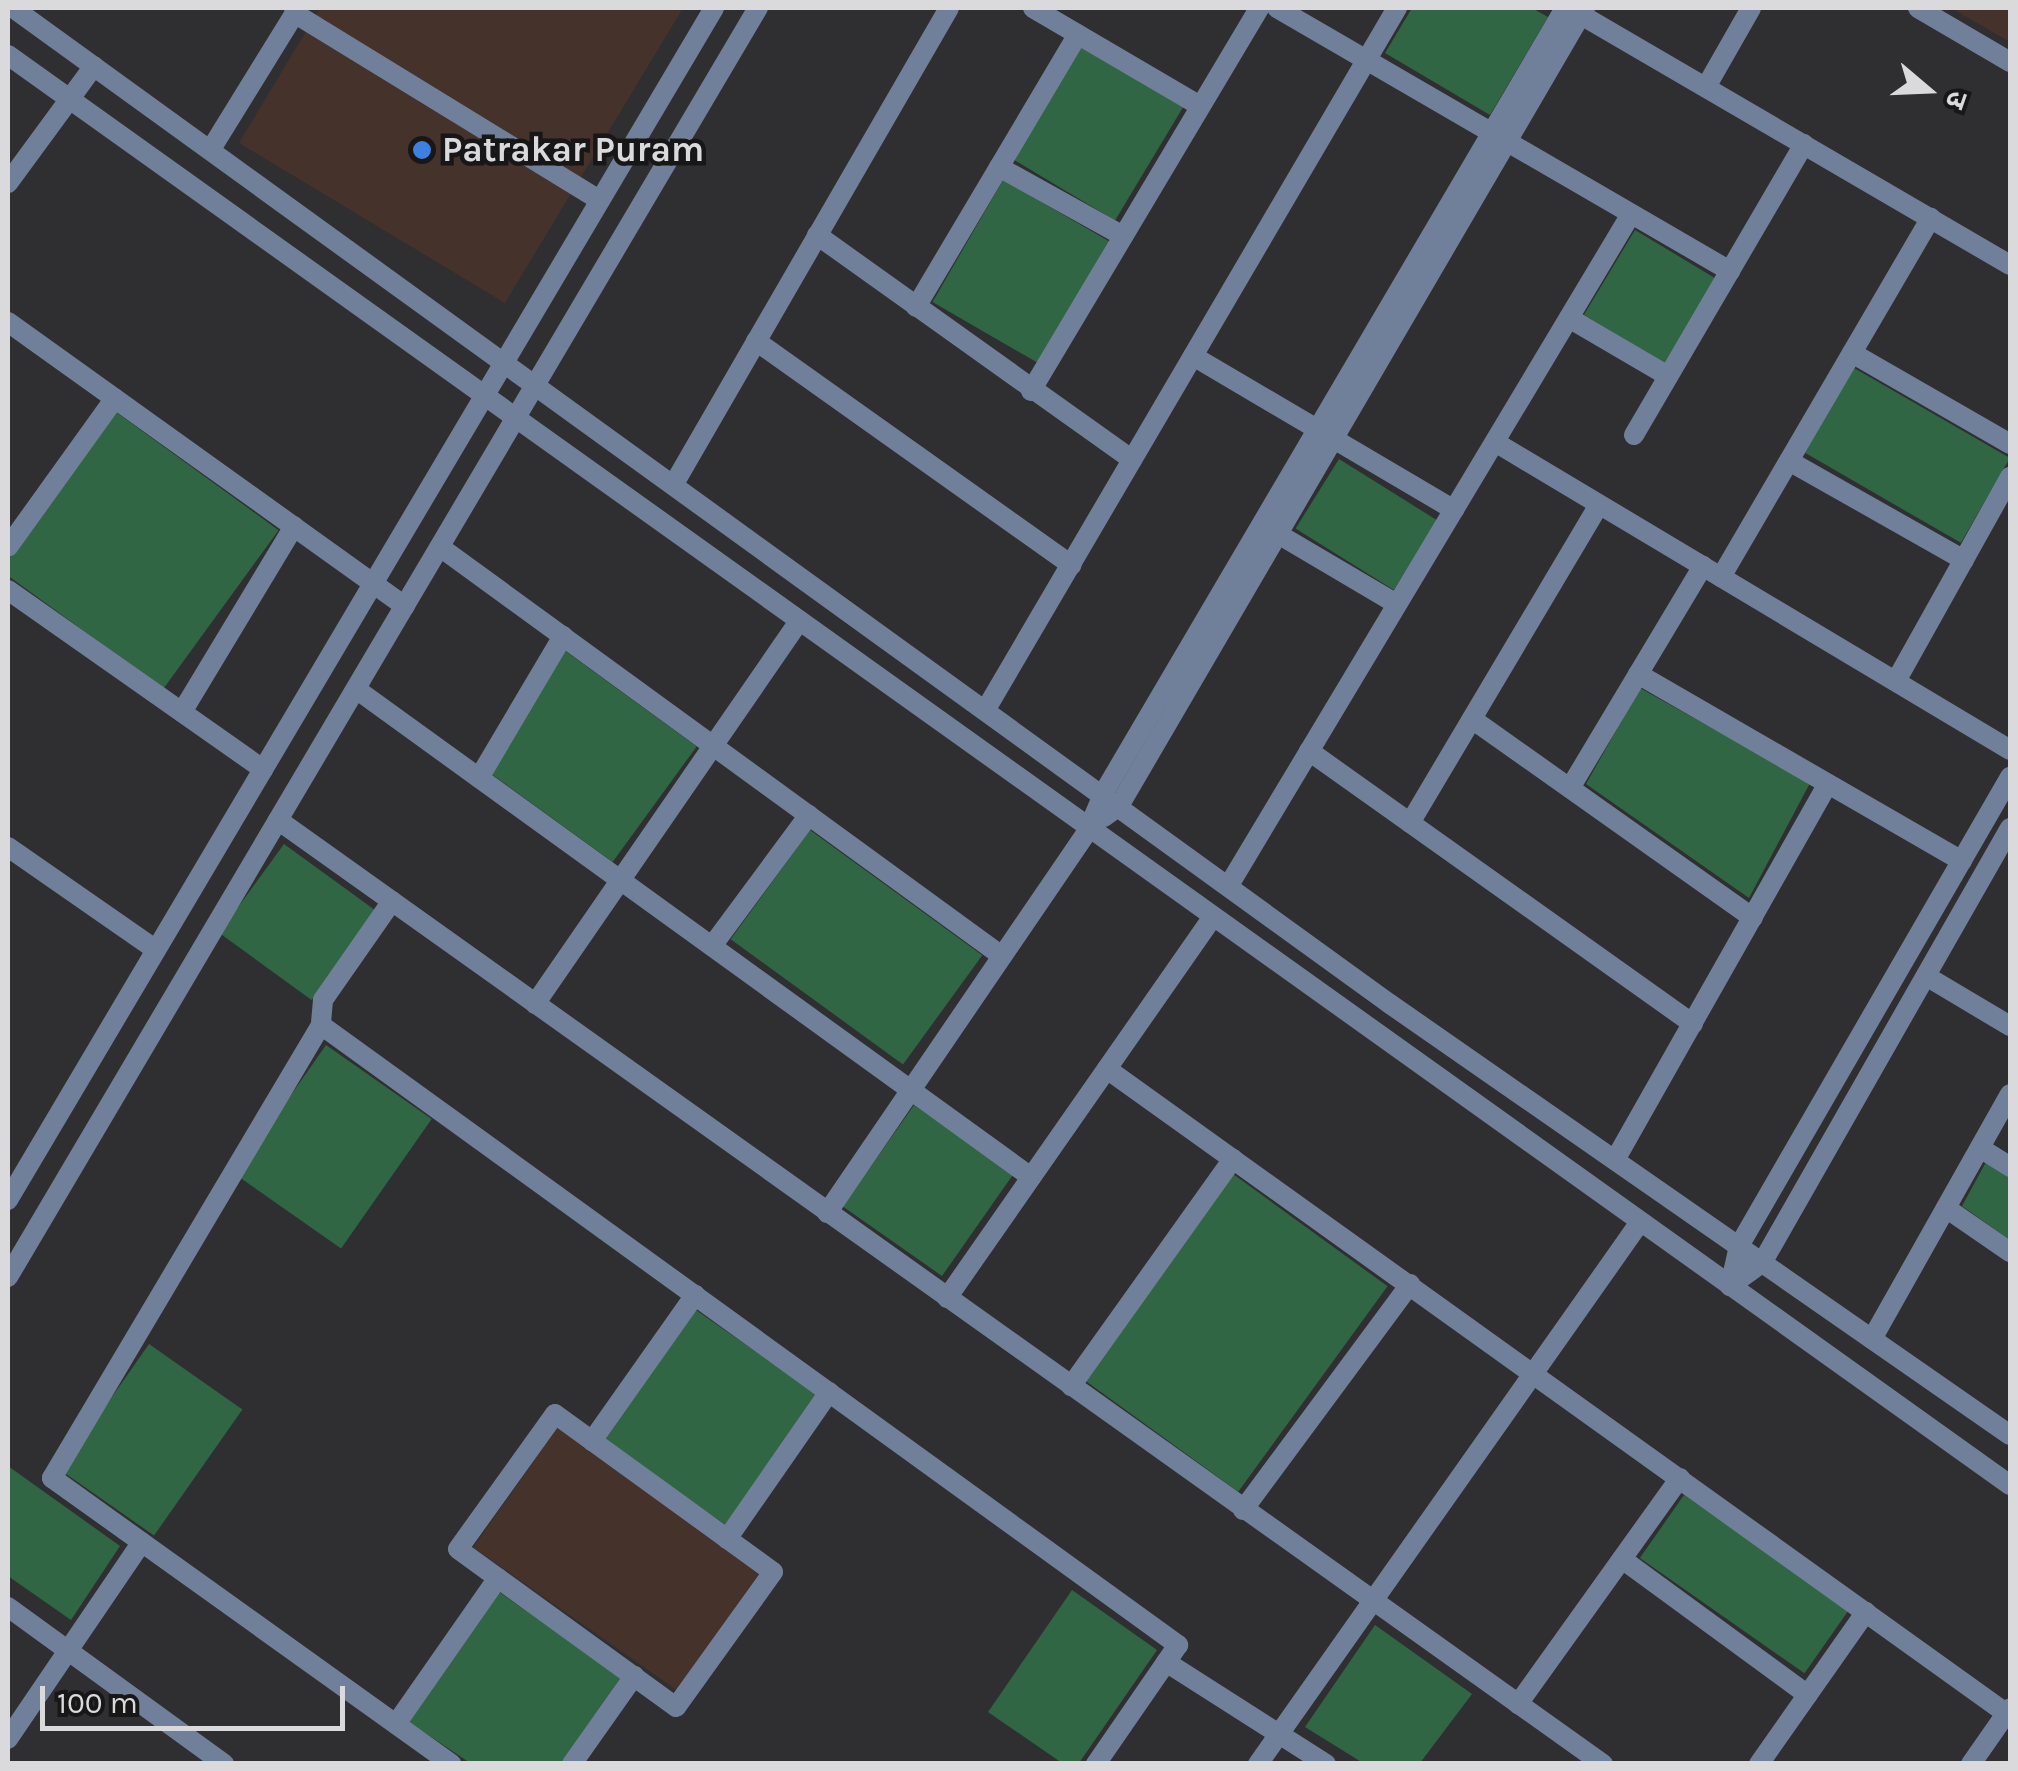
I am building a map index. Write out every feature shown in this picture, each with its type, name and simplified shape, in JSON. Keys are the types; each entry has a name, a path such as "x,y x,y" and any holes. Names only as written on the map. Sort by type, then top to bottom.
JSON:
{"street":[{"path":"13,8 675,482 1228,886 2010,1436"},
{"path":"8,1200 714,8"},
{"path":"8,1276 758,8"},
{"path":"675,482 949,8"},
{"path":"1033,8 1200,106"},
{"path":"1031,392 1258,8"},
{"path":"1277,8 1730,271"},
{"path":"986,709 1397,8"},
{"path":"1706,87 1751,8"},
{"path":"1111,800 1575,9 2010,265"},
{"path":"1922,9 2010,62"},
{"path":"211,149 296,10 599,200"},
{"path":"916,307 1078,34"},
{"path":"8,55 1088,830 2010,1484"},
{"path":"8,183 94,66"},
{"path":"1634,435 1804,144"},
{"path":"999,166 1123,236"},
{"path":"1228,886 1632,214"},
{"path":"1570,788 1638,674 1790,461 1931,218"},
{"path":"818,235 1031,392 1132,460"},
{"path":"1569,318 1668,376"},
{"path":"8,322 405,606"},
{"path":"756,341 1070,565"},
{"path":"1852,354 2010,444"},
{"path":"1193,356 1454,510"},
{"path":"8,547 115,398"},
{"path":"827,1212 1111,800 1278,534 1325,436"},
{"path":"1495,442 2010,750"},
{"path":"1790,461 1964,560"},
{"path":"1896,681 2010,477"},
{"path":"1410,824 1600,504"},
{"path":"182,712 294,526"},
{"path":"1278,534 1397,604"},
{"path":"440,547 1002,956"},
{"path":"8,590 263,768"},
{"path":"535,1004 798,623"},
{"path":"479,778 563,636"},
{"path":"1638,674 1962,861"},
{"path":"356,689 1031,1176"},
{"path":"1472,719 1753,918"},
{"path":"1309,751 1693,1024"},
{"path":"1730,1286 1739,1246 2010,776"},
{"path":"1615,1160 1828,784"},
{"path":"712,946 808,815"},
{"path":"278,820 1603,1764"},
{"path":"1730,1286 1762,1262 2010,828"},
{"path":"8,847 156,950"},
{"path":"392,902 322,1000 321,1025 52,1478 450,1764"},
{"path":"947,1298 1212,918"},
{"path":"1926,976 2010,1026"},
{"path":"321,1025 1178,1645 1096,1764"},
{"path":"1106,1069 2009,1712 1971,1764"},
{"path":"1872,1339 2010,1094"},
{"path":"1980,1148 2010,1167"},
{"path":"1071,1386 1234,1159"},
{"path":"1946,1208 2010,1252"},
{"path":"1258,1764 1640,1222"},
{"path":"1243,1510 1410,1284"},
{"path":"592,1441 695,1295"},
{"path":"728,1539 829,1392"},
{"path":"556,1414 592,1441 773,1572 676,1707 458,1550 556,1414"},
{"path":"1518,1704 1680,1478"},
{"path":"8,1738 142,1542"},
{"path":"1622,1559 1808,1695"},
{"path":"396,1724 498,1578"},
{"path":"8,1607 224,1764"},
{"path":"1759,1764 1866,1612"},
{"path":"1166,1662 1326,1764"},
{"path":"572,1764 634,1676"}],"shaded area":[{"path":"320,8 683,8 505,303 239,143"},
{"path":"1951,8 2010,8 2010,42"},
{"path":"557,1428 761,1571 677,1690 473,1548"}],"green space":[{"path":"1412,8 1532,8 1548,17 1490,115 1385,53"},
{"path":"1081,46 1183,107 1115,220 1013,159"},
{"path":"1003,180 1109,241 1038,363 932,302"},
{"path":"1635,230 1716,278 1665,363 1584,315"},
{"path":"1854,368 2010,458 1961,543 1805,453"},
{"path":"116,412 279,530 163,689 8,576 8,561"},
{"path":"1339,459 1437,520 1394,590 1296,529"},
{"path":"564,650 697,746 613,862 480,766"},
{"path":"1640,688 1810,783 1749,898 1586,784"},
{"path":"810,830 982,955 903,1064 731,939"},
{"path":"284,844 376,911 312,1000 219,933"},
{"path":"326,1045 432,1119 341,1248 235,1174"},
{"path":"914,1105 1013,1174 942,1276 843,1207"},
{"path":"1986,1162 2010,1176 2010,1240 1962,1206"},
{"path":"1233,1174 1388,1286 1238,1492 1084,1379"},
{"path":"696,1310 816,1394 725,1525 605,1440"},
{"path":"149,1344 242,1409 154,1536 61,1470"},
{"path":"8,1466 120,1546 71,1620 8,1576"},
{"path":"1684,1495 1849,1610 1804,1673 1640,1558"},
{"path":"1072,1590 1157,1650 1079,1763 1062,1763 988,1712"},
{"path":"499,1592 621,1677 561,1763 470,1763 409,1722"},
{"path":"1375,1625 1472,1694 1420,1763 1363,1763 1305,1727"}],"place":[{"name":"Patrakar Puram","path":"422,150"}]}
